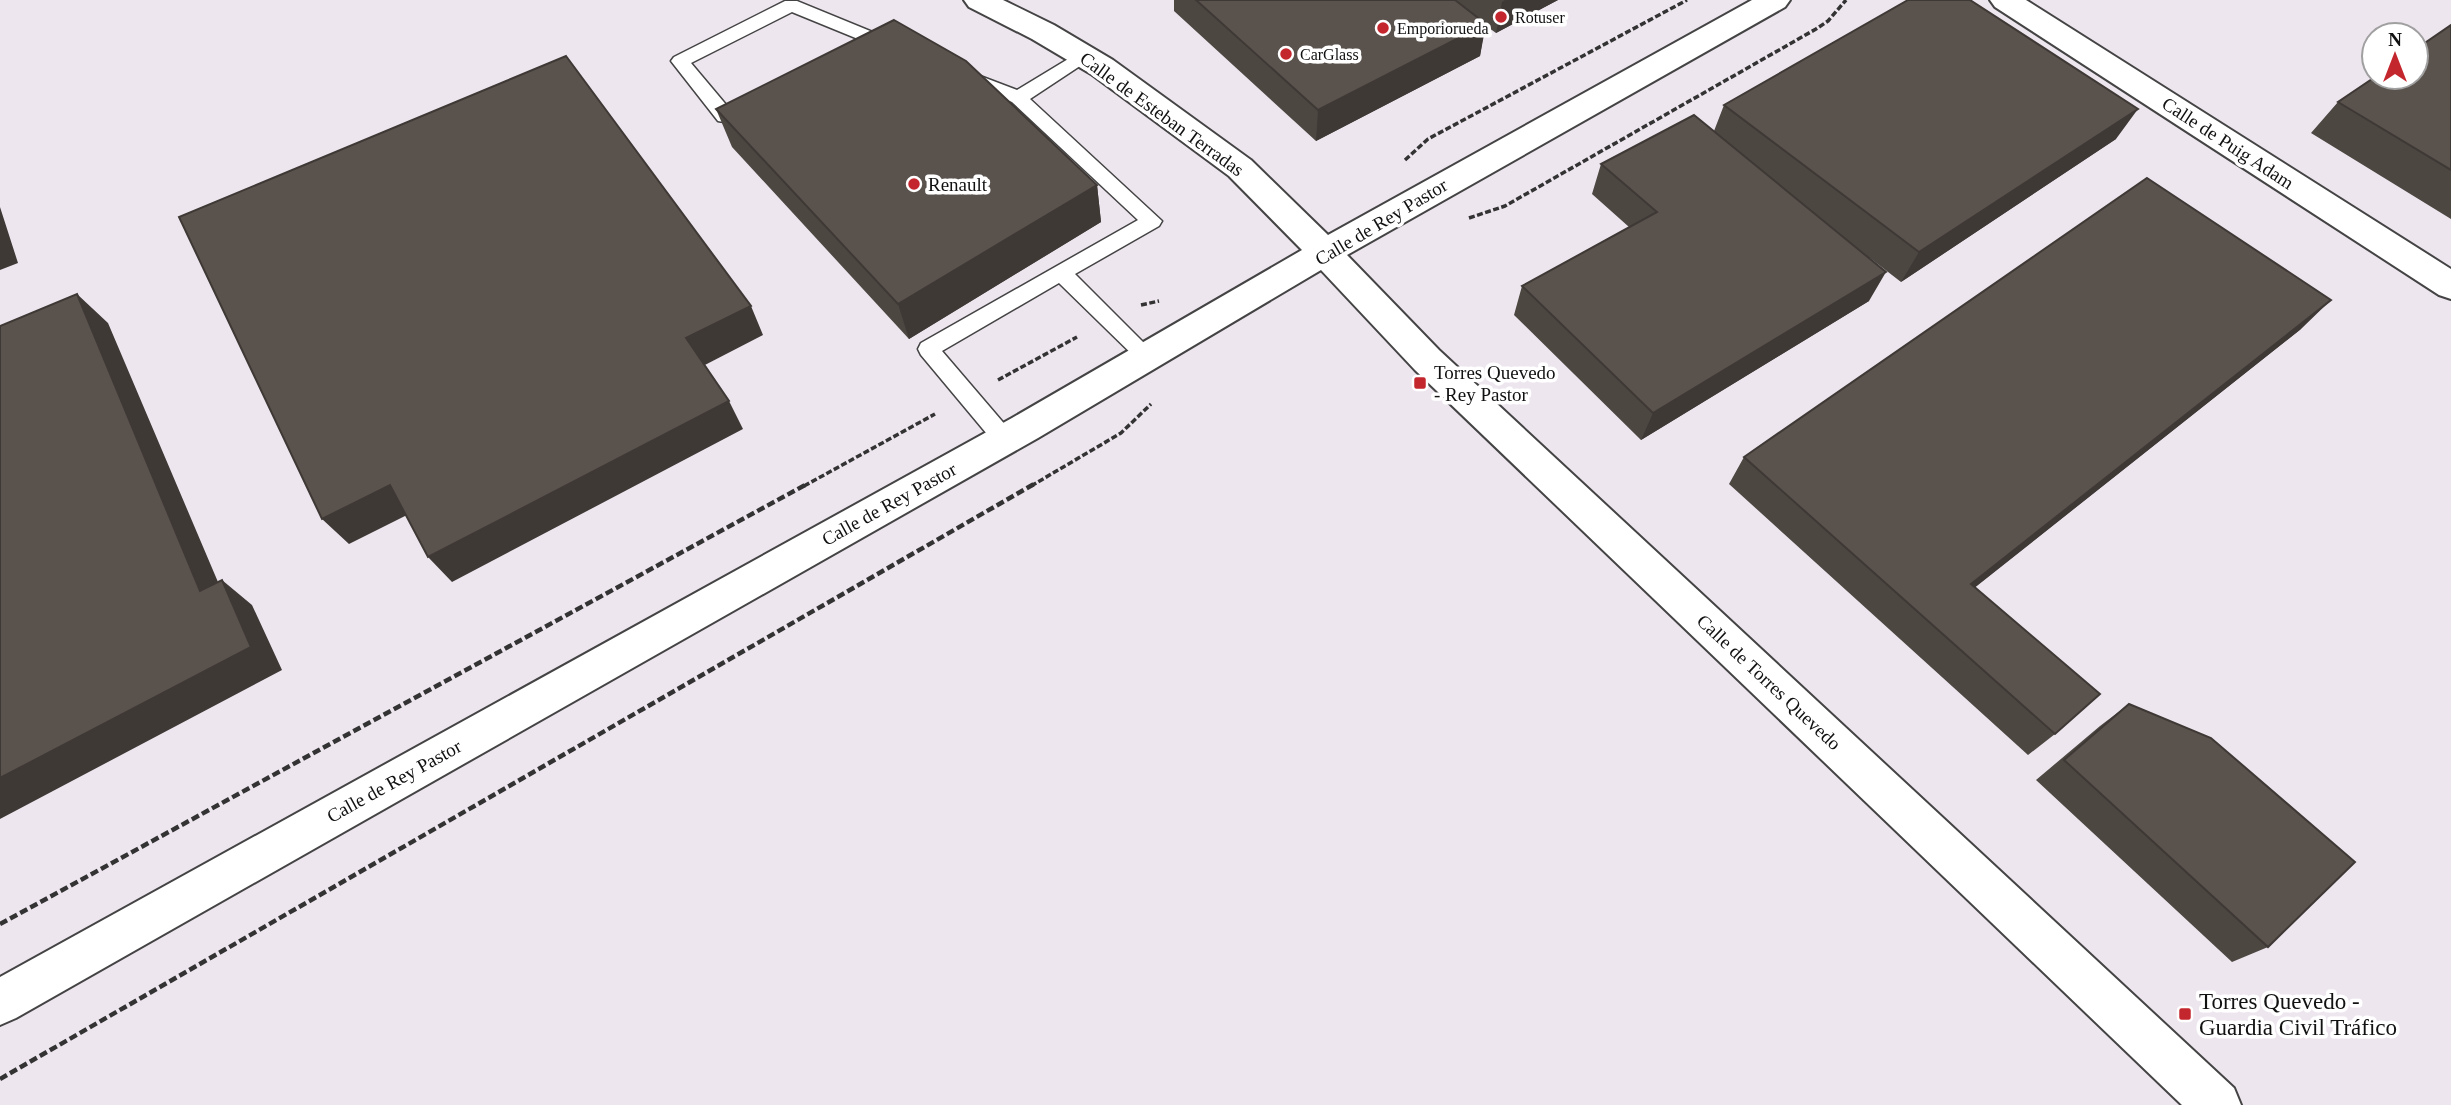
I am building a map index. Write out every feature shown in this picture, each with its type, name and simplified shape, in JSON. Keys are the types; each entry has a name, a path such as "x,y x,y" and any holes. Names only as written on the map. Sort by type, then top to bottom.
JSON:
{"street":[{"name":"Calle de Esteban Terradas","path":"979,0 1083,55 1170,115 1240,168 1325,254"},
{"name":"Calle de Rey Pastor","path":"0,1002 1005,440 1407,204 1774,0"},
{"name":"Calle de Puig Adam","path":"2005,0 2451,286"},
{"name":"Calle de Torres Quevedo","path":"1325,254 1427,360 2217,1105"}],"lane":[{"path":"761,96 725,116 680,61 792,5 908,53"},
{"path":"847,51 871,38"},
{"path":"1018,98 1083,55"},
{"path":"944,68 1018,98 1152,221 928,349 1005,440"},
{"path":"1061,273 1148,357"}],"path":[{"path":"1400,166 1428,139 1687,0"},
{"path":"1462,219 1478,217 1505,206 1816,29 1828,21 1846,0"},
{"path":"0,924 1110,320 1144,304 1166,300"},
{"path":"0,1079 1102,445 1121,433 1153,402"}],"shaded area":[{"path":"0,0 2451,0 2451,1105 0,1105"}],"building":[{"path":"1196,0 1455,0 1486,24 1318,110"},
{"path":"1908,0 1970,0 2138,109 1919,252 1724,105"},
{"name":"Renault","path":"894,20 966,61 1097,185 898,304 716,109"},
{"path":"2451,25 2451,170 2338,102 2360,87 2360,91 2430,91 2430,39"},
{"path":"566,56 751,306 686,338 729,401 428,557 390,485 322,519 179,217"},
{"path":"1694,115 1886,272 1653,413 1522,286 1657,212 1601,164"},
{"path":"2147,178 2331,300 1971,584 2100,694 2055,734 1744,457"},
{"path":"77,294 200,591 222,580 251,647 0,778 0,326"},
{"path":"2129,704 2211,738 2355,862 2268,947 2064,760"}],"place":[{"name":"Rotuser","path":"1501,17"},
{"name":"Emporiorueda","path":"1383,28"},
{"name":"CarGlass","path":"1286,54"},
{"name":"Renault","path":"914,184"},
{"name":"Torres Quevedo - Rey Pastor","path":"1420,383"},
{"name":"Torres Quevedo - Guardia Civil Tráfico","path":"2185,1014"}]}
